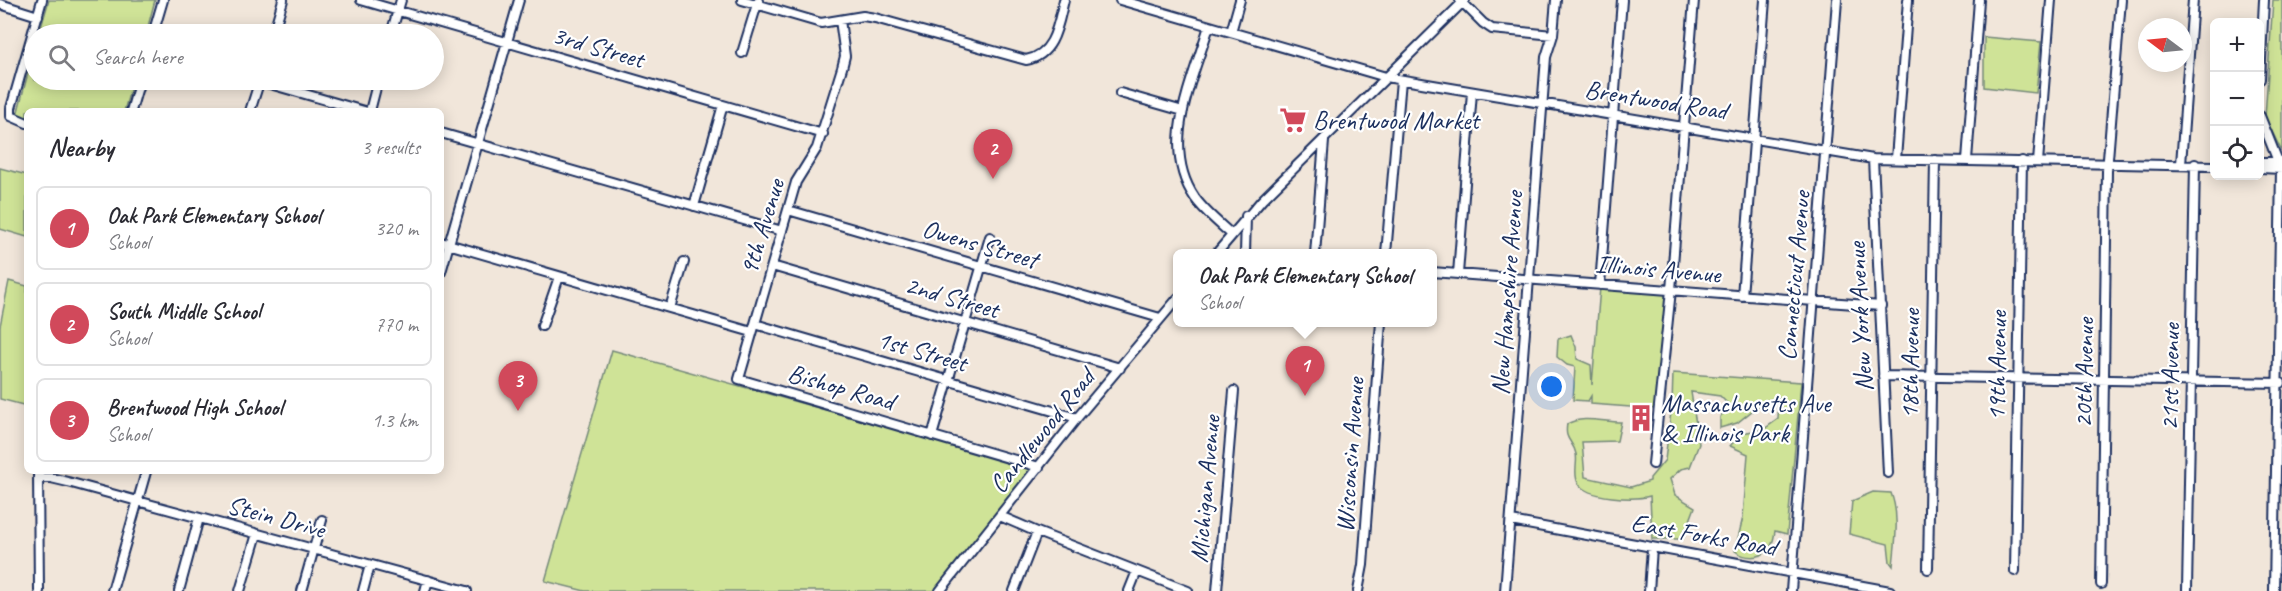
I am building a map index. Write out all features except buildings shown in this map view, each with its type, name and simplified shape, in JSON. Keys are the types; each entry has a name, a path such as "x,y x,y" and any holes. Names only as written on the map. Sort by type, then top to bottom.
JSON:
{"street":[{"path":"36,24 42,0"},
{"path":"156,24 163,0"},
{"path":"276,24 283,0"},
{"name":"3rd Street","path":"361,0 442,24"},
{"path":"394,24 401,0"},
{"path":"445,243 478,144 519,0"},
{"path":"742,0 757,2 820,23 863,16 875,18 1026,60 1035,58 1049,46 1064,0"},
{"name":"Brentwood Road","path":"1120,0 1386,77 1873,159 2210,164"},
{"path":"1231,32 1240,0"},
{"name":"New Hampshire Avenue","path":"1505,591 1546,57 1552,35 1556,0"},
{"path":"1600,285 1622,0"},
{"path":"1653,464 1671,290 1694,0"},
{"path":"1742,296 1765,0"},
{"name":"Connecticut Avenue","path":"1791,591 1837,0"},
{"path":"1896,159 1908,0"},
{"path":"1967,160 1979,0"},
{"path":"2038,162 2050,0"},
{"name":"20th Avenue","path":"2101,584 2109,162 2121,0"},
{"path":"2181,164 2193,0"},
{"path":"2259,72 2264,0"},
{"path":"1220,249 1246,216 1324,141 1339,123 1462,1 1492,29 1552,35"},
{"path":"742,53 757,2"},
{"path":"0,4 38,16"},
{"name":"9th Avenue","path":"739,379 796,182 812,158 823,134 845,56 840,20"},
{"name":"3rd Street","path":"444,25 823,134"},
{"path":"1209,26 1183,111 1178,148 1179,161 1187,185 1203,208 1232,234"},
{"path":"24,64 11,108 11,116 24,122"},
{"path":"1386,249 1401,80"},
{"path":"132,108 137,90"},
{"path":"251,108 255,90"},
{"path":"292,90 354,108"},
{"path":"371,108 375,90"},
{"path":"1458,274 1472,92"},
{"path":"1120,93 1183,111"},
{"path":"694,206 723,105"},
{"path":"2263,126 2281,166 2279,466 2274,591"},
{"path":"444,134 782,231"},
{"path":"1315,249 1324,141"},
{"name":"New York Avenue","path":"1873,159 1887,472"},
{"name":"18th Avenue","path":"1928,569 1935,160"},
{"name":"19th Avenue","path":"2015,571 2022,162"},
{"path":"2264,163 2281,166"},
{"name":"21st Avenue","path":"2187,590 2195,164"},
{"path":"2264,168 2281,166"},
{"name":"Owens Street","path":"788,210 1160,318"},
{"path":"1245,249 1246,216"},
{"path":"932,436 990,237"},
{"name":"1st Street","path":"445,243 670,308 949,380 1077,418"},
{"path":"670,308 684,262"},
{"name":"2nd Street","path":"772,267 1120,368"},
{"name":"Illinois Avenue","path":"1437,272 1881,306"},
{"path":"542,326 559,277"},
{"name":"Candlewood Road","path":"940,591 1077,418 1173,304"},
{"name":"Wisconsin Avenue","path":"1359,591 1364,557 1381,327"},
{"path":"1883,376 2280,383"},
{"name":"Bishop Road","path":"739,379 1039,467"},
{"name":"Michigan Avenue","path":"1217,591 1234,392"},
{"path":"38,474 39,591"},
{"name":"Stein Drive","path":"38,474 467,591"},
{"path":"112,591 145,474"},
{"path":"1000,516 1188,591"},
{"path":"179,591 199,518"},
{"path":"302,591 322,520"},
{"name":"East Forks Road","path":"1510,521 1890,591"},
{"path":"1014,591 1037,532"},
{"path":"240,591 257,534"},
{"path":"1649,591 1652,548"},
{"path":"363,591 370,565"},
{"path":"1129,591 1137,571"},
{"path":"425,591 428,580"}],"green space":[{"path":"49,0 155,0 149,24 42,24"},
{"path":"2273,0 2282,0 2282,152 2265,117"},
{"path":"1984,37 2041,42 2036,93 1984,87"},
{"path":"24,88 130,90 125,108 24,108 24,117 17,115"},
{"path":"0,168 24,174 24,236 0,229"},
{"path":"9,281 24,285 24,405 0,399 0,326"},
{"path":"1600,287 1663,292 1669,296 1657,409 1591,404 1591,396 1588,401 1573,400 1575,367 1567,365 1557,357 1558,339 1571,335 1576,347 1577,359 1591,365 1592,385"},
{"path":"612,350 1032,468 935,591 585,591 545,581"},
{"path":"1673,373 1801,382 1787,534 1775,531 1770,547 1761,555 1747,556 1735,551 1743,517 1748,454 1730,446 1742,433 1764,429 1778,419 1779,397 1763,402 1737,423 1720,428 1720,417 1729,405 1720,396 1691,392 1699,444 1690,467 1681,469 1670,479 1675,495 1695,507 1683,539 1652,539 1650,496 1612,497 1591,492 1578,483 1576,454 1567,434 1567,424 1586,419 1621,422 1617,441 1582,442 1585,477 1631,487 1650,481 1665,460 1672,404"},
{"path":"1873,492 1891,493 1894,502 1896,530 1893,566 1890,562 1888,544 1849,534 1852,501"}],"place":[{"name":"Brentwood Market","path":"1293,120"},
{"name":"South Middle School","path":"993,179"},
{"name":"Oak Park Elementary School","path":"1305,396"},
{"name":"Brentwood High School","path":"518,411"},
{"name":"Massachusetts Ave & Illinois Park","path":"1641,418"}]}
